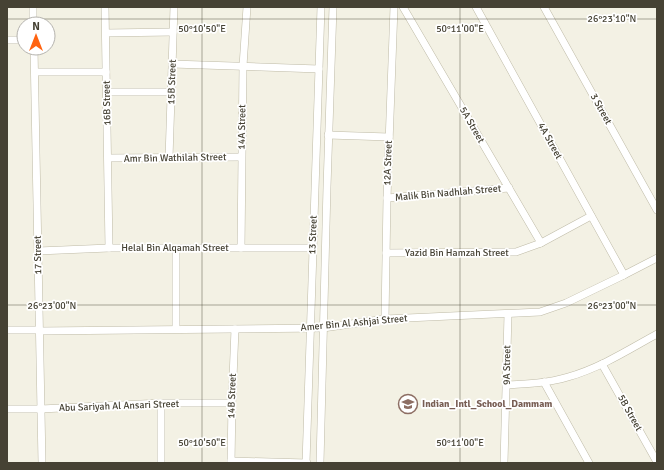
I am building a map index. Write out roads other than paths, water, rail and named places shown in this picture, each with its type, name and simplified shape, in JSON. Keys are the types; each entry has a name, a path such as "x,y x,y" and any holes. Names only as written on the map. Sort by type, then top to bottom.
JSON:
{"street":[{"name":"16B Street","path":"105,7 109,248"},
{"name":"15B Street","path":"169,158 174,7"},
{"name":"14A Street","path":"241,248 241,157 246,7"},
{"name":"13 Street","path":"306,463 321,7"},
{"name":"13 Street","path":"320,463 328,136 333,7"},
{"name":"12A Street","path":"385,320 387,198 394,7"},
{"name":"5A Street","path":"403,7 541,243"},
{"name":"4A Street","path":"476,7 624,275"},
{"name":"3 Street","path":"544,7 657,210"},
{"path":"106,33 173,32"},
{"name":"17 Street","path":"34,56 42,463"},
{"path":"172,64 319,69"},
{"path":"35,72 106,72"},
{"path":"107,92 172,92"},
{"path":"328,136 389,137"},
{"name":"Amr Bin Wathilah Street","path":"108,158 241,157"},
{"name":"Malik Bin Nadhlah Street","path":"387,198 509,188"},
{"name":"Yazid Bin Hamzah Street","path":"386,253 516,252 541,243 591,216"},
{"name":"Helal Bin Alqamah Street","path":"38,251 109,248 312,248"},
{"path":"176,248 176,329"},
{"name":"Amer Bin Al Ashjai Street","path":"7,330 39,331 323,328 385,320 540,312 566,303 657,258"},
{"name":"9A Street","path":"504,463 508,314"},
{"name":"14B Street","path":"231,462 235,329"},
{"path":"506,385 544,382 567,377 602,364 656,336"},
{"name":"5B Street","path":"602,364 657,462"},
{"path":"544,382 589,463"},
{"path":"161,403 161,463"},
{"name":"Abu Sariyah Al Ansari Street","path":"7,409 41,409 161,403 232,403"},
{"path":"231,462 306,463"}],"place":[{"name":"Indian_Intl_School_Dammam","path":"408,404"}]}
